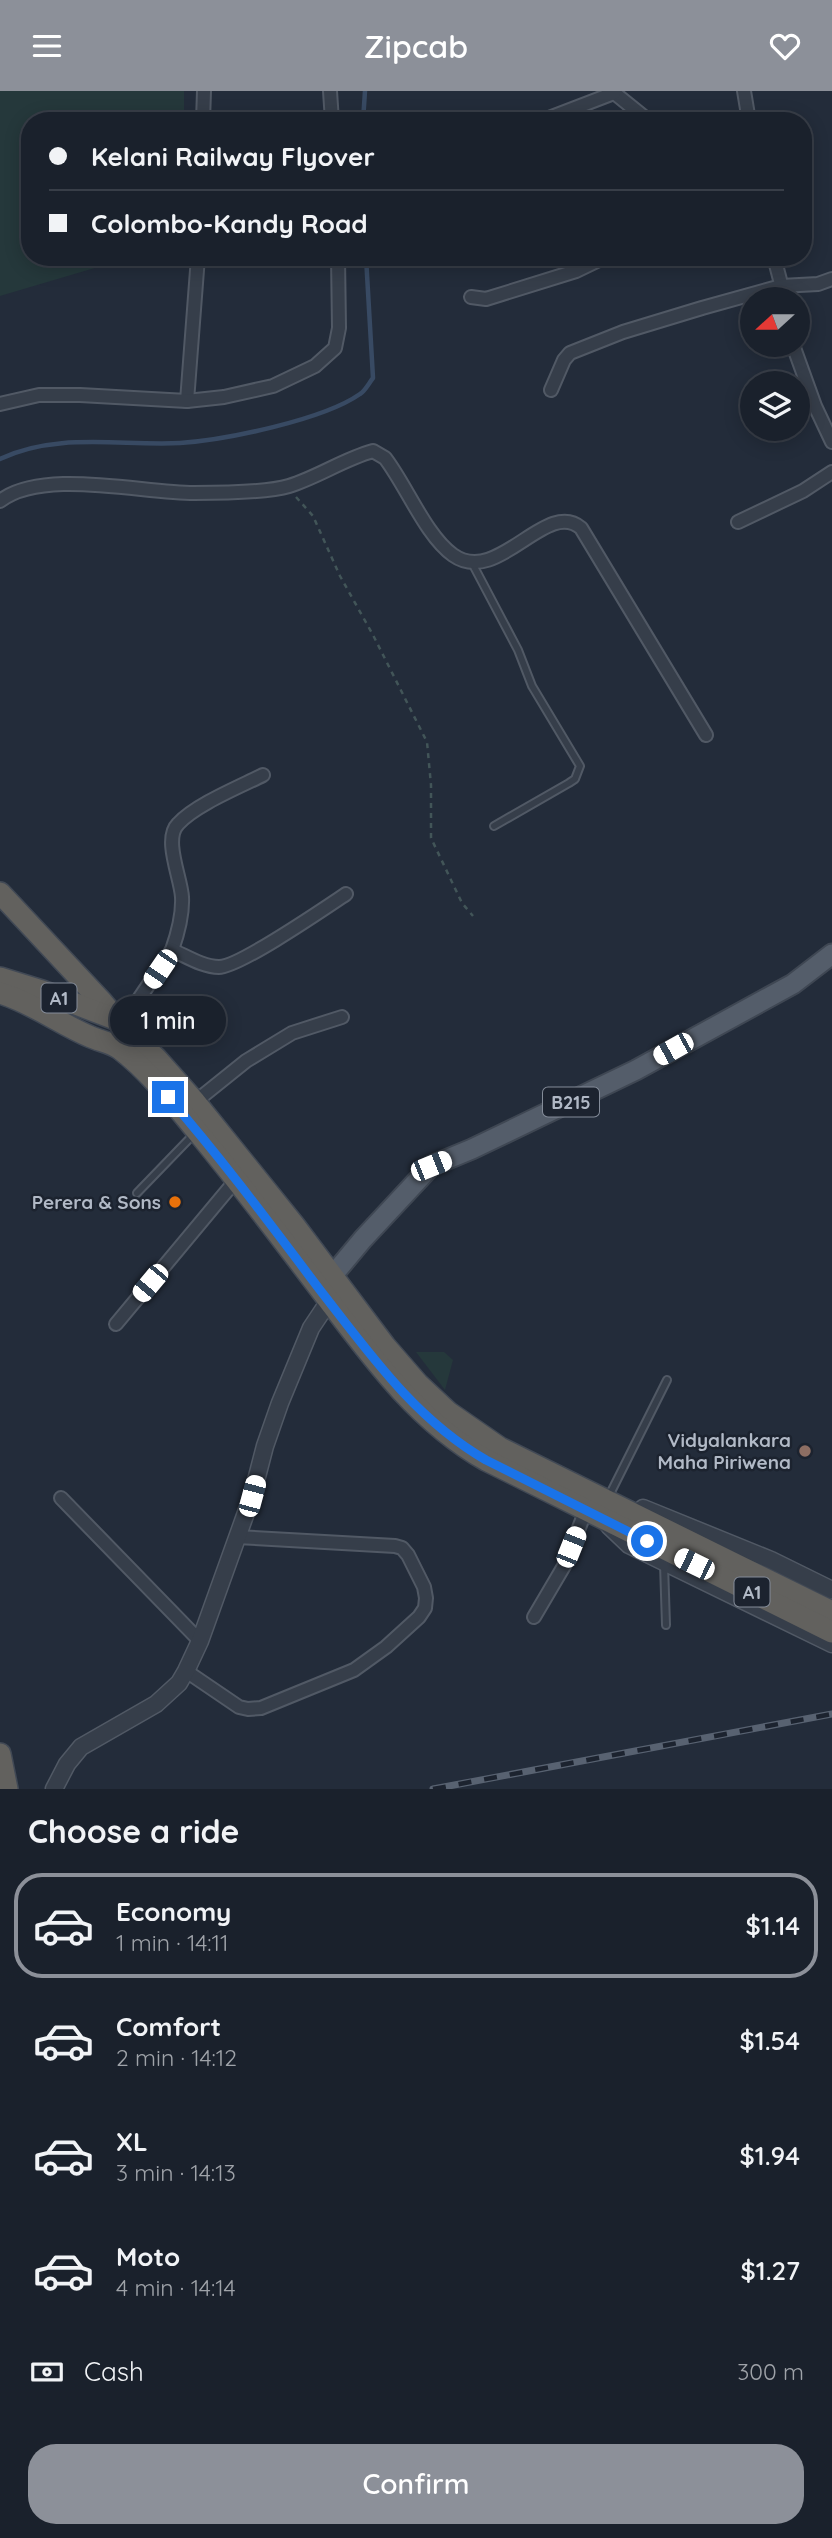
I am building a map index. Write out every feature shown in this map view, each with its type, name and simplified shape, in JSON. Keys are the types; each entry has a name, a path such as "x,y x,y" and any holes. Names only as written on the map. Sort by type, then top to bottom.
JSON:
{"highway":[{"path":"0,893 119,1022"},
{"name":"A1","path":"0,978 42,991 119,1022 195,1102 333,1275 385,1346 418,1384 448,1412 500,1448 578,1485 671,1550 832,1612"},
{"name":"A1","path":"0,993 32,1006 90,1037 118,1047 168,1097 197,1131 388,1377 441,1429 486,1460 832,1632"},
{"path":"0,1006 32,1006"},
{"path":"329,1301 333,1275"},
{"path":"1,1757 7,1789"}],"main road":[{"name":"B215","path":"333,1275 391,1207 431,1166 636,1070 793,984 832,954"}],"street":[{"path":"203,112 204,91"},
{"path":"330,91 331,112"},
{"path":"744,91 748,112"},
{"path":"563,112 613,92 638,112"},
{"path":"187,401 197,266"},
{"path":"0,404 39,395 187,401 224,397 273,386 315,366 335,348 339,328 338,266"},
{"path":"471,297 486,299 498,296 586,266"},
{"path":"776,266 782,287"},
{"path":"804,287 832,279"},
{"path":"551,390 564,360 570,353 623,332 740,303"},
{"path":"797,357 815,406 832,442"},
{"path":"0,501 30,487 56,484 193,493 288,487 358,455 373,451 385,458 439,542 455,557 471,561 500,556 551,524 565,520 581,528 706,735"},
{"path":"738,522 803,491 832,472"},
{"path":"119,1022 172,950 181,923 182,895 172,846 177,824 206,804 262,775"},
{"path":"172,950 207,965 220,967 234,963 307,921 346,894"},
{"path":"195,1102 246,1061 292,1033 342,1017"},
{"path":"116,1324 236,1180"},
{"path":"54,1789 67,1764 81,1747 156,1704 179,1683 186,1671 200,1641 237,1537 280,1403 311,1328 329,1301"},
{"path":"578,1485 610,1494 771,1560 832,1590"},
{"path":"61,1498 200,1641"},
{"path":"534,1617 593,1514"},
{"path":"186,1671 239,1707 261,1708 340,1678 362,1665 419,1617 425,1608 424,1587 402,1548 237,1537"},
{"path":"671,1550 832,1644"}],"lane":[{"path":"471,561 518,650 532,687 580,766 575,779 494,826"},
{"path":"136,1193 197,1131"},
{"path":"610,1494 667,1380"},
{"path":"666,1625 671,1550"}],"path":[{"path":"288,487 313,516 340,576 427,742 431,785 431,838 462,903 473,916"}],"shaded area":[{"path":"0,91 184,91 184,112 21,112 21,266 102,266 0,296"},
{"path":"416,1352 444,1352 453,1360 445,1390"}],"waterway":[{"path":"364,112 365,91"},
{"path":"0,459 21,451 66,443 180,443 222,438 299,420 323,412 362,393 373,378 367,266"}],"railway":[{"path":"433,1789 832,1714"}],"place":[{"name":"Perera & Sons","path":"175,1202"},
{"name":"Vidyalankara Maha Piriwena","path":"805,1451"}],"route":[{"path":"168,1097 210,1147 373,1359 428,1419 486,1460 647,1541"}]}
